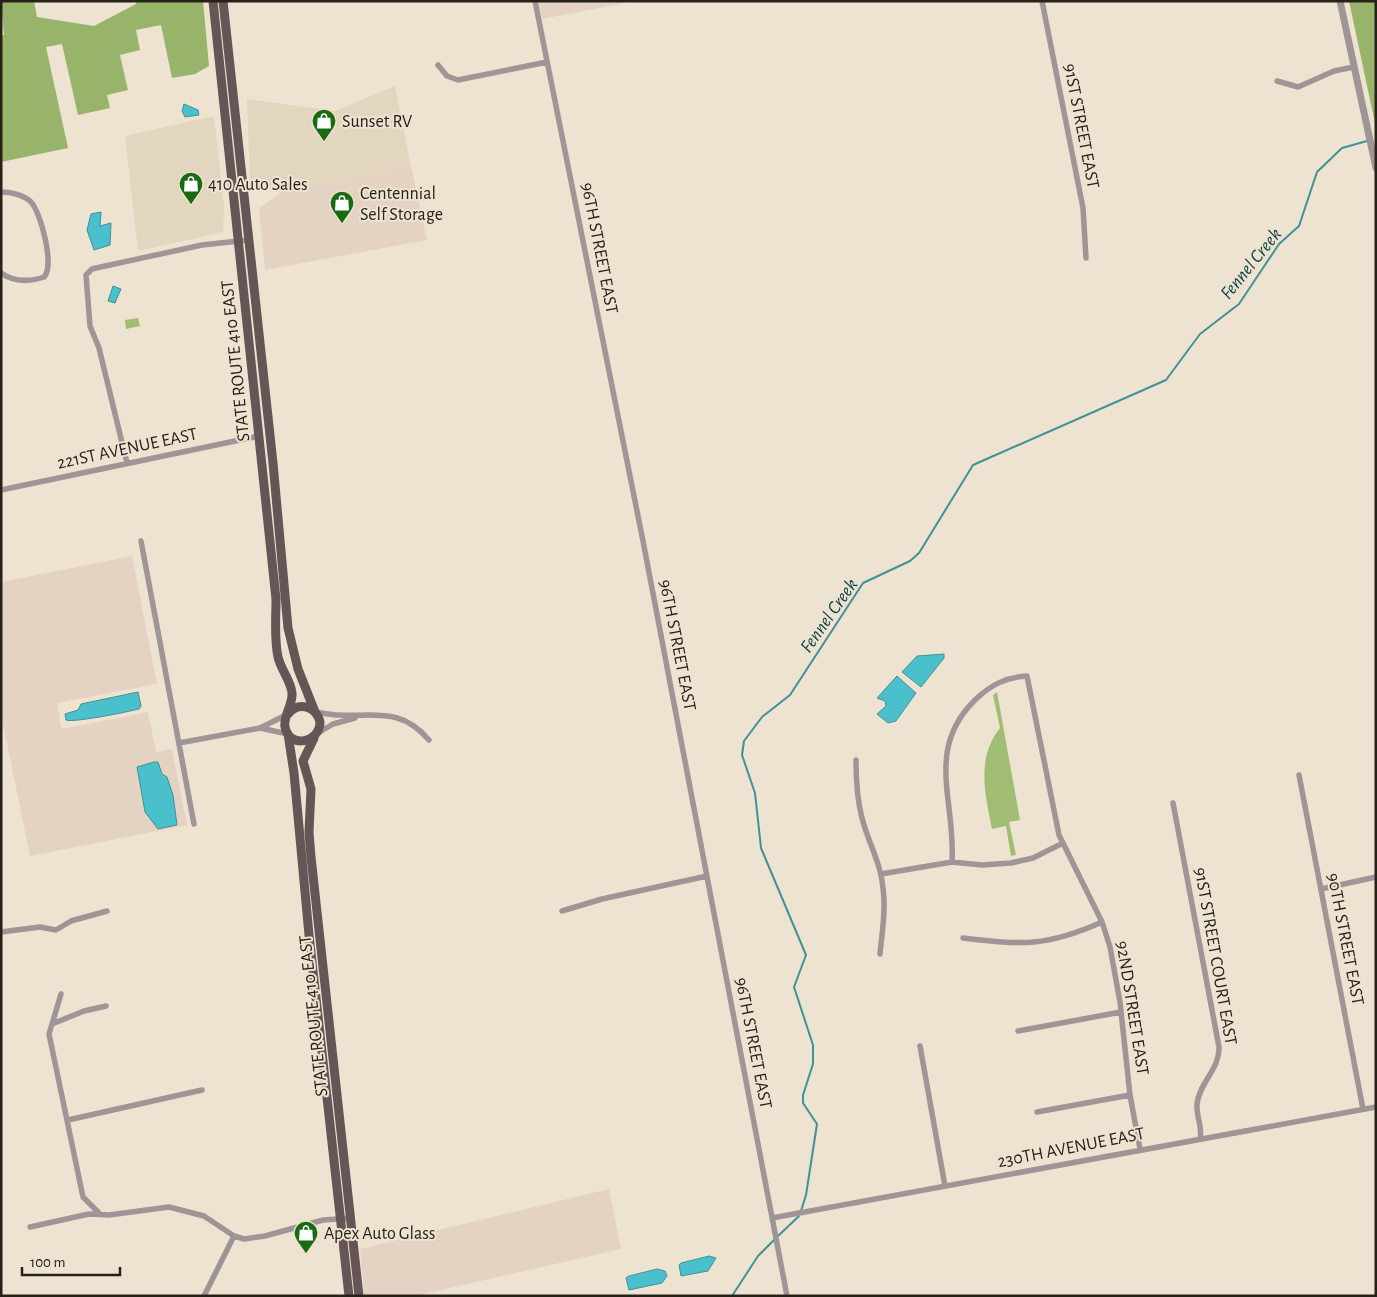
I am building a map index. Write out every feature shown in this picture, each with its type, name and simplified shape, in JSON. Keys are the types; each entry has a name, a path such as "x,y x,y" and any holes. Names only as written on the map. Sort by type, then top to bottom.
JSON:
{"main road":[{"name":"STATE ROUTE 410 EAST","path":"213,1 276,599 276,649 282,672 292,690 288,714"},
{"name":"STATE ROUTE 410 EAST","path":"223,1 288,628 298,669 315,712"},
{"path":"303,706 315,712 320,722 315,736 306,741 298,741 288,734 285,726 288,714 294,708 303,706"},
{"name":"STATE ROUTE 410 EAST","path":"288,734 294,773 297,821 349,1296"},
{"name":"STATE ROUTE 410 EAST","path":"315,736 302,761 311,789 309,832 311,857 359,1296"}],"street":[{"name":"96TH STREET EAST","path":"535,1 707,876 787,1296"},
{"name":"91ST STREET EAST","path":"1042,1 1083,208 1086,258"},
{"path":"1340,1 1376,168"},
{"path":"438,65 446,76 458,80 547,62"},
{"path":"1277,81 1298,87 1334,71 1354,67"},
{"path":"1,192 14,194 30,201 41,220 48,269 44,277 27,281 7,277 1,273"},
{"path":"127,463 99,348 90,326 86,275 92,269 104,266 202,245 248,240"},
{"name":"221ST AVENUE EAST","path":"1,490 259,436"},
{"path":"141,542 194,824"},
{"name":"92ND STREET EAST","path":"952,862 953,830 944,774 947,749 960,715 980,695 998,683 1014,676 1027,676 1061,844 1102,922 1110,947 1121,1012 1130,1095 1140,1149"},
{"path":"315,712 337,716 380,714 401,719 420,730 429,740"},
{"path":"179,743 260,728 288,714"},
{"path":"315,736 333,724 365,715"},
{"path":"260,728 288,734"},
{"path":"856,760 856,783 862,819 881,874 884,911 880,954"},
{"name":"90TH STREET EAST","path":"1299,775 1363,1109"},
{"name":"91ST STREET COURT EAST","path":"1173,803 1219,1047 1216,1066 1200,1092 1197,1104 1202,1132 1200,1139"},
{"path":"881,874 952,862 982,865 1011,863 1033,858 1061,844"},
{"path":"562,912 602,899 707,876"},
{"path":"1321,889 1376,877"},
{"path":"1,932 40,927 56,930 71,921 107,912"},
{"path":"963,938 1034,944 1068,936 1102,922"},
{"path":"61,994 49,1034 83,1197 100,1213"},
{"path":"52,1024 84,1011 106,1006"},
{"path":"1018,1031 1121,1012"},
{"path":"920,1046 945,1186"},
{"path":"68,1120 202,1090"},
{"path":"1036,1112 1130,1095"},
{"name":"230TH AVENUE EAST","path":"772,1218 1376,1107"},
{"path":"30,1227 100,1213 109,1215 143,1209 179,1209 204,1216 234,1236 244,1238 264,1236 323,1220 351,1218"},
{"path":"204,1296 234,1236"}],"shaded area":[{"path":"538,1 624,1 625,3 542,19"},
{"path":"395,86 411,166 281,193 250,182 247,99 335,111"},
{"path":"214,116 224,206 223,232 138,251 125,136"},
{"name":"Centennial Self Storage","path":"411,166 427,240 265,270 259,208 281,193"},
{"path":"132,556 157,684 57,703 60,721 62,729 148,712 156,752 172,749 187,825 30,856 1,714 1,582"},
{"path":"609,1189 621,1249 415,1296 364,1296 360,1249"}],"green space":[{"path":"1,1 34,1 37,17 94,26 136,4 137,1 203,1 209,66 195,74 172,78 161,25 136,30 140,50 120,55 128,90 107,95 110,108 78,115 62,44 46,47 68,148 1,162 1,36 4,35"},
{"path":"1349,1 1376,1 1376,128"},
{"path":"138,318 140,326 126,329 125,320"},
{"path":"997,692 1020,820 1009,822 1016,855 1011,856 1006,826 992,829 985,790 985,764 992,740 1000,728 993,695"}],"water":[{"path":"184,104 198,110 199,115 185,117 182,111"},
{"path":"101,212 100,226 111,223 110,245 94,250 87,230 91,214"},
{"path":"113,286 121,289 115,303 108,301"},
{"path":"944,654 944,658 921,687 902,672 917,656"},
{"path":"897,676 916,693 896,721 888,723 877,714 886,706 885,701 877,698"},
{"path":"138,692 141,706 139,709 89,719 66,720 65,714 78,710 81,704"},
{"path":"158,762 162,774 167,777 173,795 177,825 158,829 145,812 137,767"},
{"path":"709,1256 716,1258 708,1271 681,1276 679,1265 681,1263"},
{"path":"657,1269 665,1271 667,1276 662,1283 629,1290 626,1278"}],"waterway":[{"name":"Fennel Creek","path":"801,1211 806,1195 817,1124 803,1103 803,1095 813,1064 813,1045 794,987 806,955 761,848 755,793 742,755 744,741 762,717 790,695 863,583 910,561 919,553 973,465 1166,380 1200,334 1239,304 1279,244 1299,226 1317,172 1342,148 1367,141"},
{"name":"Fennel Creek","path":"777,1237 799,1216"},
{"name":"Fennel Creek","path":"732,1296 758,1256 774,1240"}],"place":[{"name":"Sunset RV","path":"324,142"},
{"name":"410 Auto Sales","path":"191,205"},
{"name":"Centennial Self Storage","path":"342,224"},
{"name":"Apex Auto Glass","path":"306,1254"}]}
